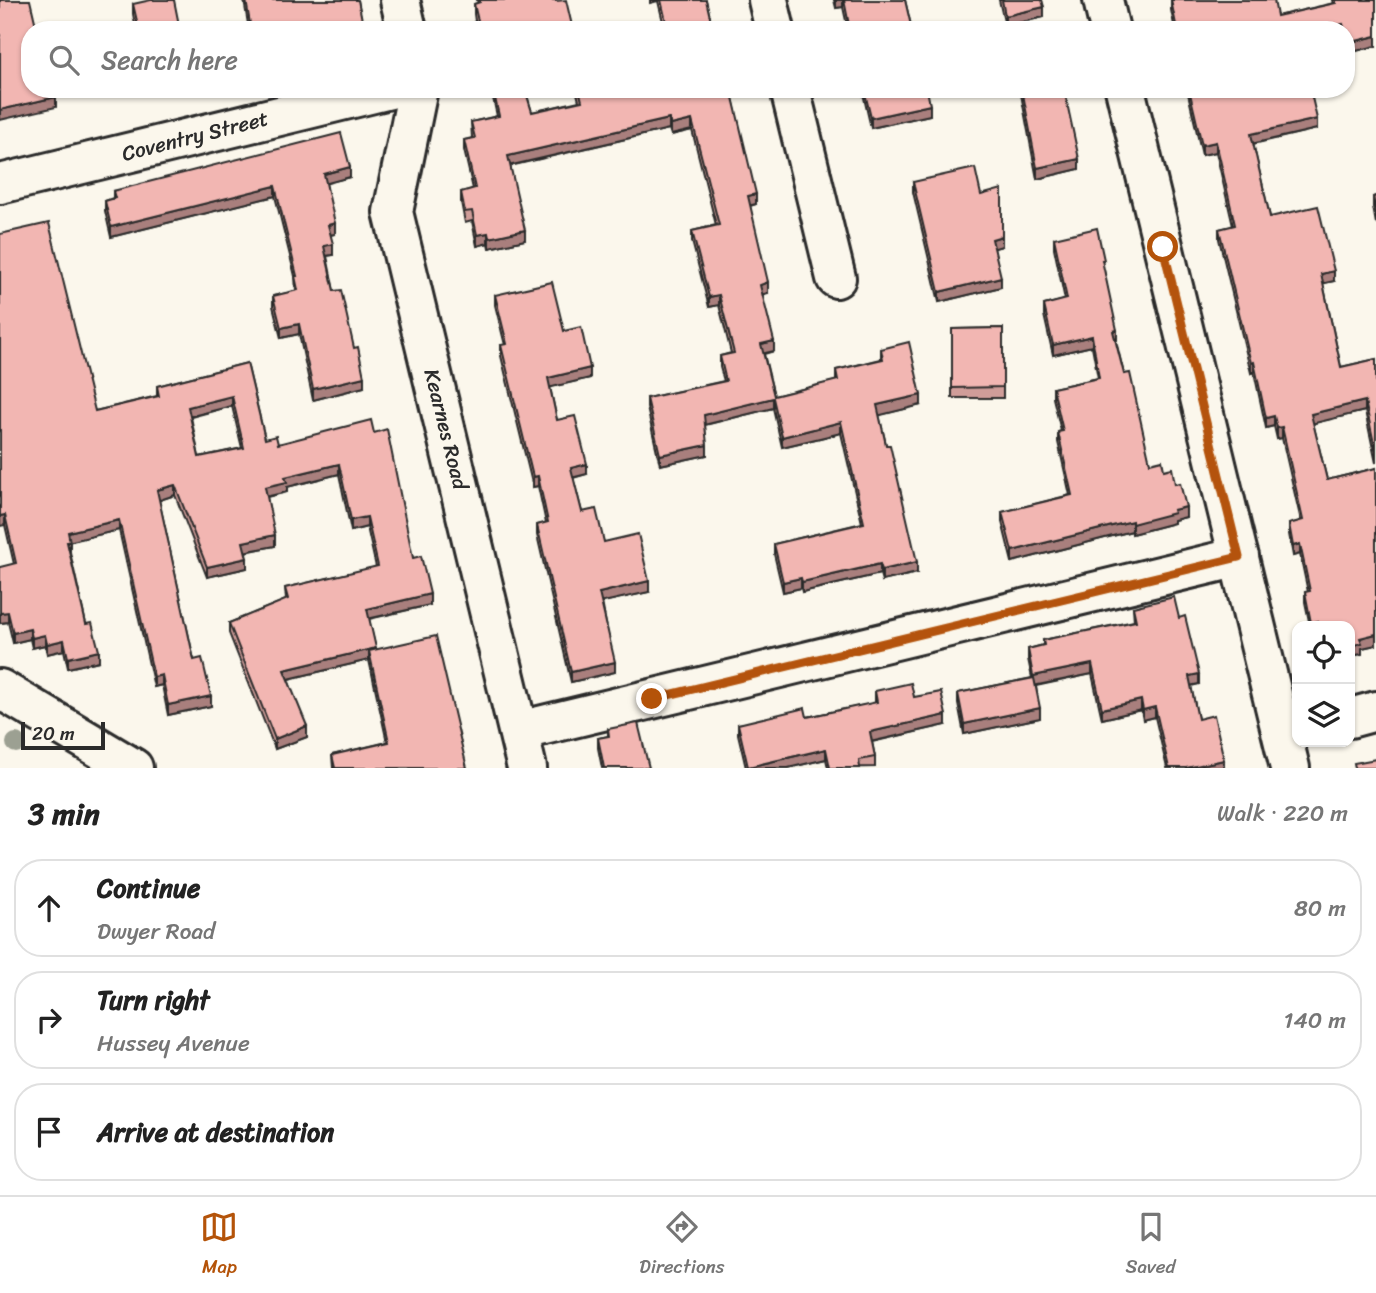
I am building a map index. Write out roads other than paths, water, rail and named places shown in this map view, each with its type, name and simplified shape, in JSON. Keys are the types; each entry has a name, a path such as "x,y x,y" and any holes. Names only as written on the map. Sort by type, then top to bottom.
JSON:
{"street":[{"path":"400,0 405,21"},
{"path":"768,0 773,21"},
{"path":"1103,0 1108,21"},
{"name":"Coventry Street","path":"0,184 353,98"},
{"name":"Kearnes Road","path":"416,98 393,212 527,768"},
{"path":"792,98 836,278"},
{"path":"1127,98 1239,557 1290,745"},
{"path":"519,731 1239,557"},
{"path":"0,689 133,768"},
{"path":"1355,717 1376,711"}]}
